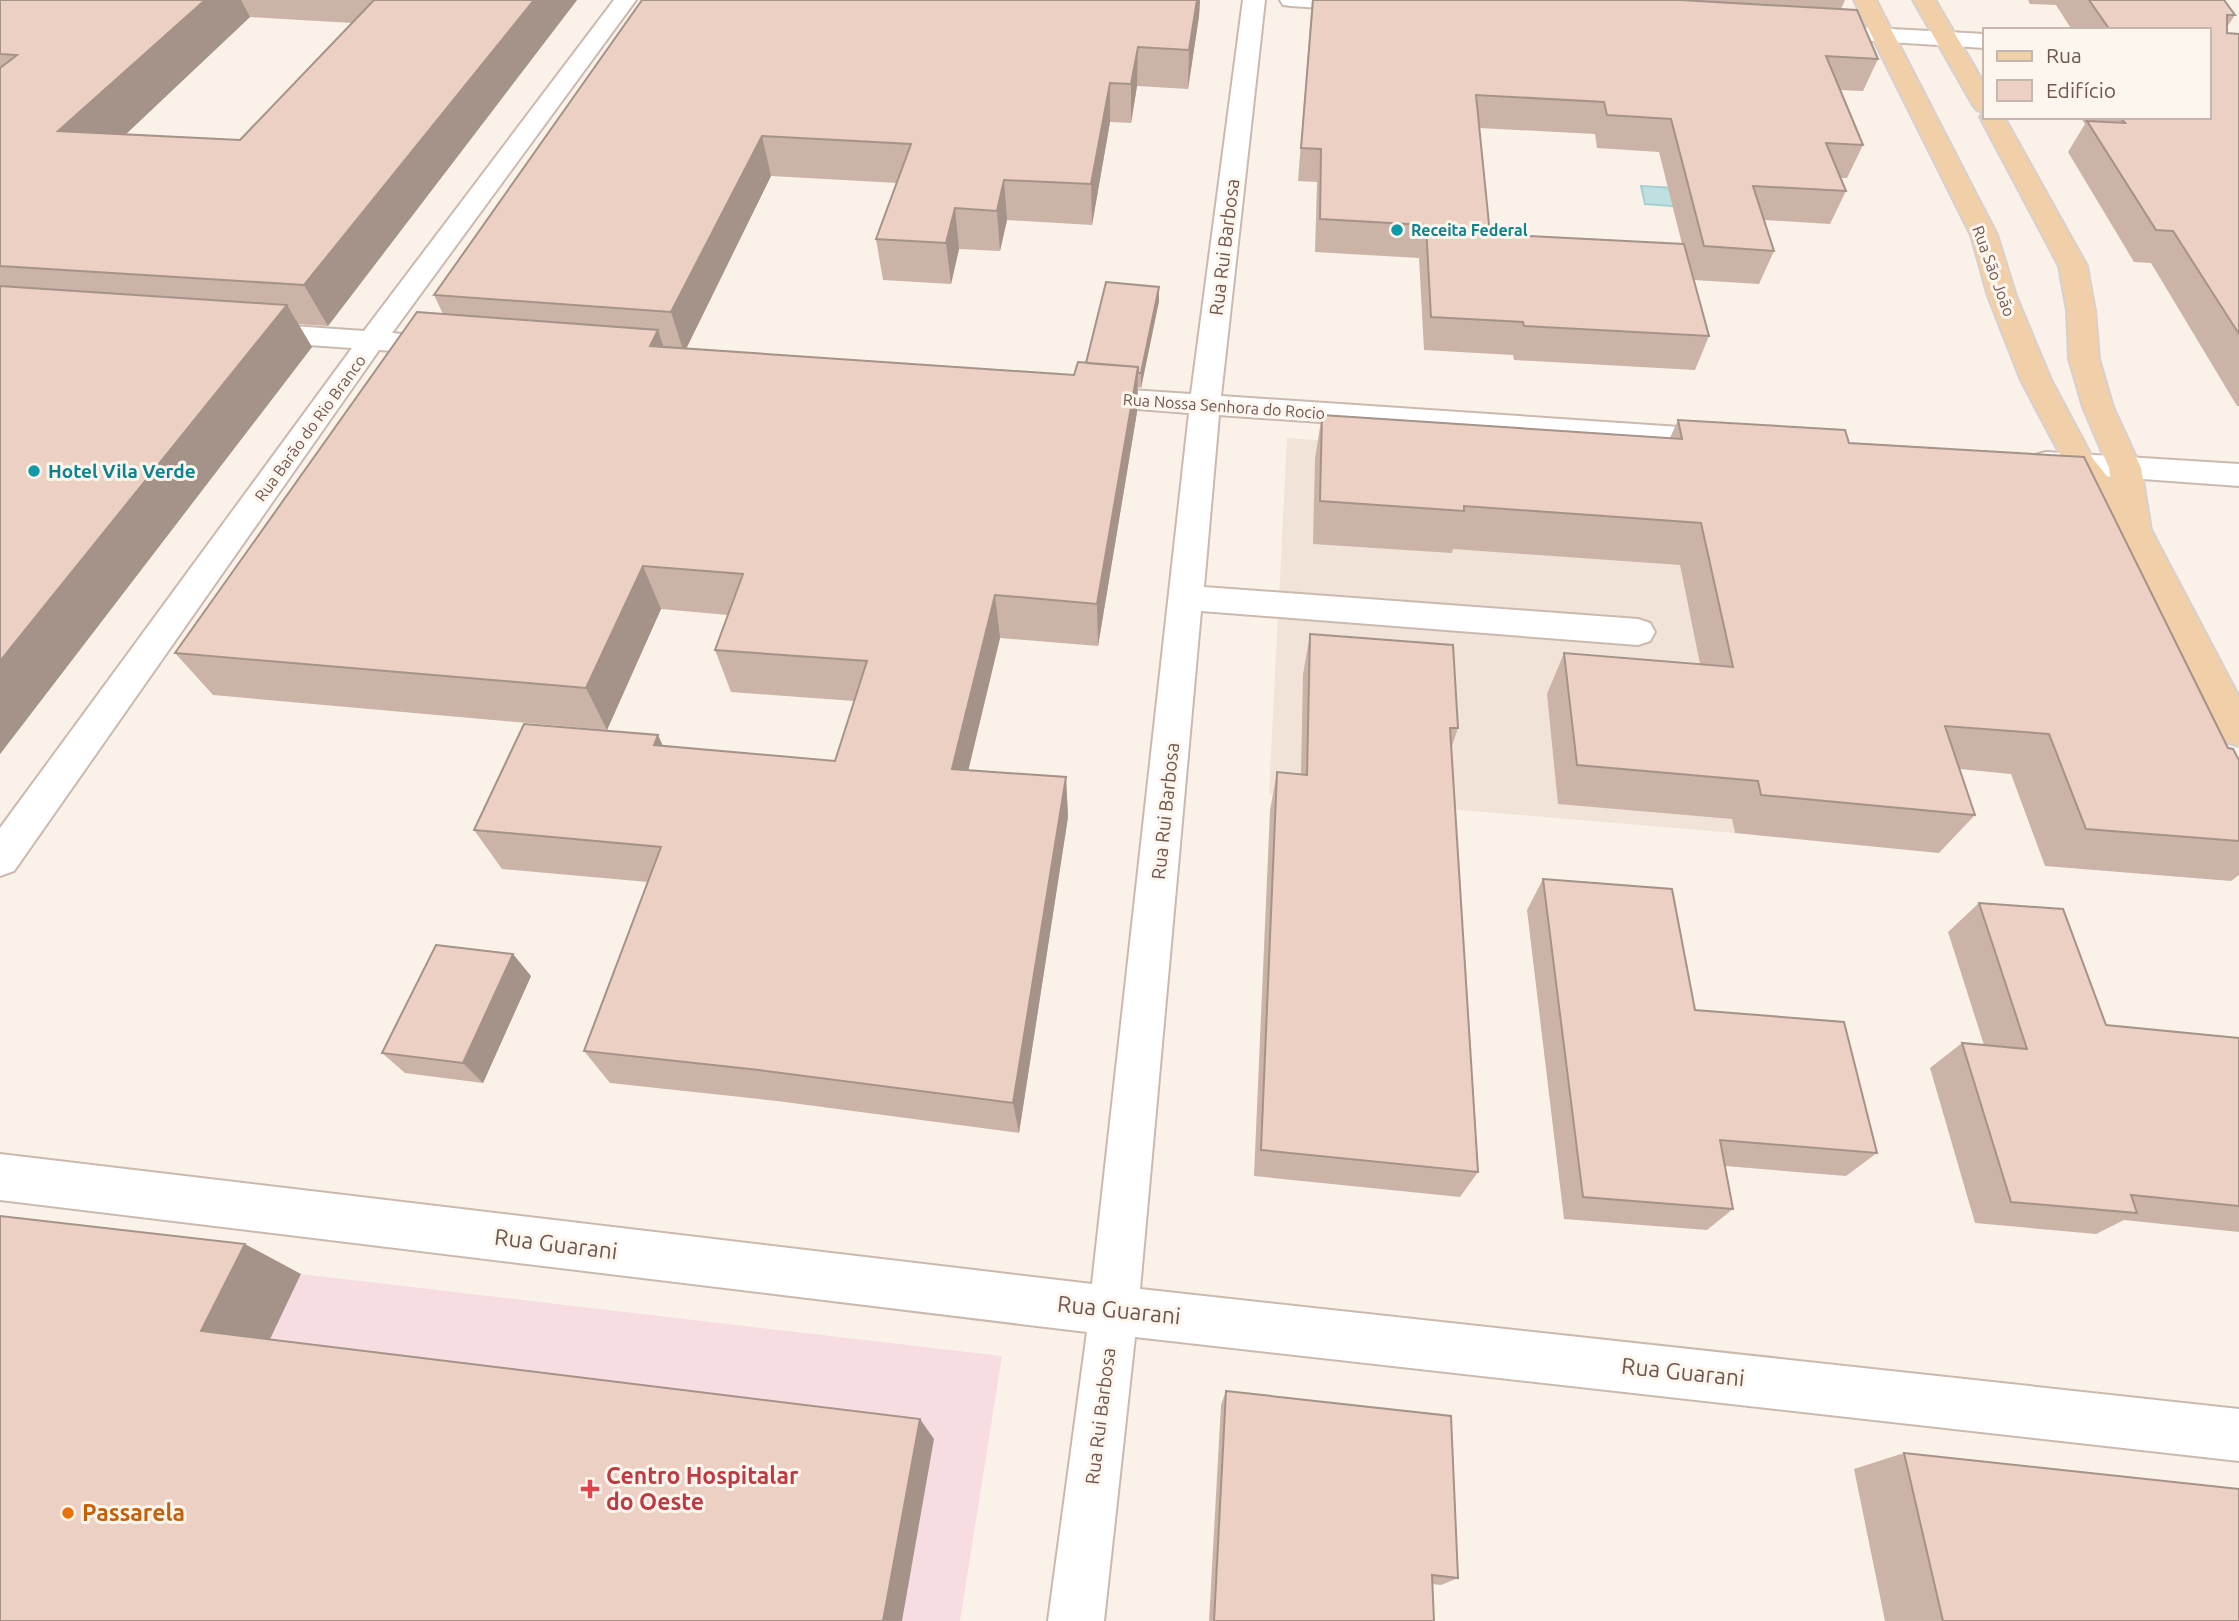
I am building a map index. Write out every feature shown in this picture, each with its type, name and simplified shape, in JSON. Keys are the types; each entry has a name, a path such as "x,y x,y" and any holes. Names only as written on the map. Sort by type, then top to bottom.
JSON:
{"main road":[{"name":"Rua São João","path":"1980,96 1948,39 1897,1 1882,36 1925,79 1984,235 2002,296 2032,369 2080,464 2136,532 2239,732"},
{"path":"1925,79 1980,96"},
{"name":"Rua São João","path":"1993,119 2073,265 2081,311 2084,359 2098,407 2125,468 2136,532"}],"street":[{"name":"Rua Barão do Rio Branco","path":"0,859 372,340 625,0"},
{"name":"Rua Rui Barbosa","path":"1076,1621 1114,1309 1205,405 1254,0"},
{"path":"1290,0 1387,6"},
{"path":"1799,31 1983,41"},
{"path":"221,330 470,348"},
{"name":"Rua Nossa Senhora do Rocio","path":"1053,393 1746,442"},
{"path":"2024,460 2239,475"},
{"path":"1187,598 1638,632"},
{"name":"Rua Guarani","path":"0,1177 979,1296 2239,1435"}],"shaded area":[{"path":"1287,438 1659,463 1735,833 1269,794"},
{"name":"Centro Hospitalar do Oeste","path":"301,1274 1002,1356 960,1621 135,1621"}],"water":[{"path":"1641,186 1707,190 1712,209 1645,204"}],"building":[{"path":"0,0 205,0 58,131 240,140 374,0 534,0 304,285 0,266 0,68 17,55 0,54"},
{"path":"642,0 1197,0 1189,50 1138,47 1131,84 1110,83 1091,184 1004,180 997,211 955,208 946,243 876,239 911,144 762,136 671,312 434,295"},
{"path":"1313,0 1680,0 1857,10 1878,59 1826,56 1863,145 1826,143 1846,191 1753,186 1774,251 1704,246 1671,119 1607,115 1604,102 1476,95 1490,234 1684,244 1709,336 1524,326 1523,322 1431,317 1426,225 1320,219 1321,149 1301,148"},
{"path":"2089,0 2224,0 2235,15 2227,15 2227,33 2239,34 2239,334 2173,231 2156,230 2087,121 2125,123 2122,119 2211,119 2211,28 2109,28"},
{"path":"1106,282 1159,287 1141,373 1138,373 1138,367 1086,363"},
{"path":"0,286 287,305 0,661"},
{"path":"417,312 658,330 650,346 1074,375 1078,362 1138,367 1097,604 995,595 952,769 1066,777 1013,1103 759,1070 584,1051 661,847 474,830 524,724 658,735 654,745 835,761 867,661 715,650 743,574 643,566 586,688 175,653"},
{"path":"1322,415 1682,439 1678,420 1845,430 1849,443 2084,457 2228,748 2233,749 2239,760 2239,841 2086,829 2049,734 1945,726 1975,815 1761,795 1758,781 1577,765 1564,653 1733,667 1701,523 1464,506 1464,511 1320,501"},
{"path":"1310,634 1453,645 1458,728 1450,728 1478,1172 1261,1150 1277,772 1307,775"},
{"path":"1543,879 1672,889 1695,1010 1844,1022 1877,1153 1720,1140 1733,1209 1583,1197"},
{"path":"1979,903 2063,909 2106,1025 2239,1038 2239,1206 2131,1195 2137,1213 2011,1202 1962,1043 2027,1049"},
{"path":"436,945 513,954 463,1063 382,1053"},
{"name":"Centro Hospitalar do Oeste","path":"0,1216 245,1244 201,1331 920,1419 883,1621 0,1621"},
{"path":"1226,1391 1451,1416 1458,1578 1432,1575 1434,1621 1214,1621"},
{"path":"1904,1453 2239,1489 2239,1621 1943,1621"}],"place":[{"name":"Receita Federal","path":"1397,230"},
{"name":"Hotel Vila Verde","path":"34,471"},
{"name":"Centro Hospitalar do Oeste","path":"590,1489"},
{"name":"Passarela","path":"68,1513"}]}
